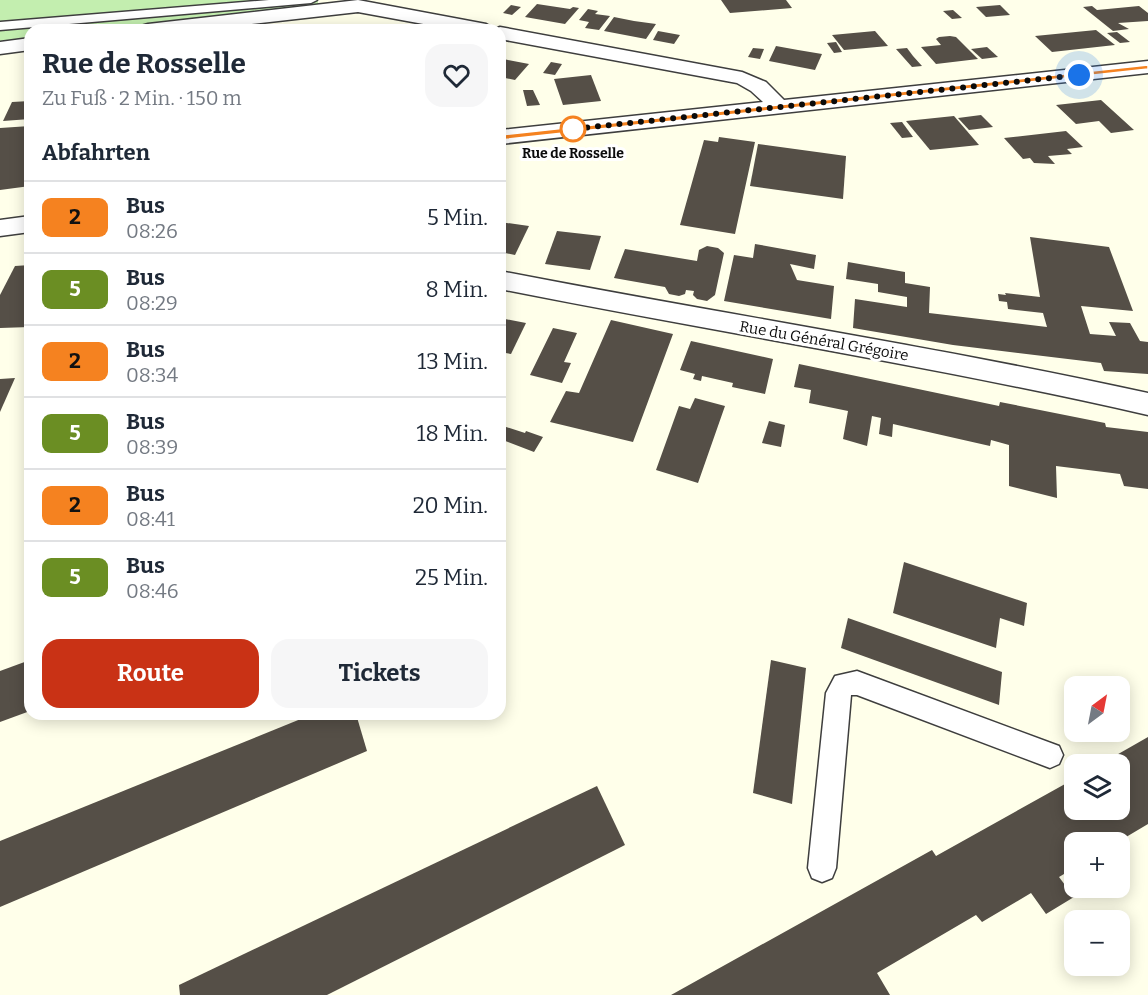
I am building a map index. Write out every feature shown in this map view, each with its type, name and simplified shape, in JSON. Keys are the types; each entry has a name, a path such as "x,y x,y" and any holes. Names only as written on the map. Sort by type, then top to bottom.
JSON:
{"street":[{"path":"186,24 320,3 358,6 454,24"},
{"path":"506,34 742,78 756,83 765,90 778,107"},
{"path":"0,48 24,45"},
{"path":"506,136 1148,67"},
{"path":"0,228 24,225"},
{"name":"Rue du Général Grégoire","path":"506,281 651,310 1050,382 1148,404"}],"lane":[{"path":"28,24 320,3"},
{"path":"0,26 24,24"},
{"path":"822,868 838,693 844,684 857,683 1050,755"}],"green space":[{"path":"0,0 318,0 318,6 162,24 24,24 24,40 0,43"}],"building":[{"path":"721,0 786,0 792,8 730,13"},
{"path":"537,4 570,9 579,8 565,24 525,17"},
{"path":"511,5 521,7 512,15 503,13"},
{"path":"1000,5 1010,15 986,17 976,7"},
{"path":"1092,6 1097,10 1139,6 1148,13 1148,21 1118,23 1129,29 1113,31 1083,7"},
{"path":"588,9 598,11 595,14 610,16 599,30 585,28 589,22 579,20"},
{"path":"953,10 962,18 952,19 943,11"},
{"path":"614,17 656,24 646,39 604,31"},
{"path":"1096,30 1115,45 1052,52 1035,36"},
{"path":"658,31 680,35 674,44 653,40"},
{"path":"875,31 888,46 844,50 832,35"},
{"path":"1117,32 1130,42 1120,43 1107,33"},
{"path":"956,37 978,59 936,64 921,47 941,45 936,39"},
{"path":"836,42 842,52 834,53 827,43"},
{"path":"776,46 822,54 815,70 769,61"},
{"path":"987,47 998,57 982,59 971,49"},
{"path":"753,48 764,49 760,59 748,57"},
{"path":"907,48 922,66 912,67 896,49"},
{"path":"506,59 529,64 515,80 506,78"},
{"path":"551,62 562,64 555,75 543,73"},
{"path":"591,75 601,101 563,105 554,79"},
{"path":"523,90 533,90 540,105 527,106"},
{"path":"1101,100 1134,130 1111,133 1099,121 1076,124 1056,105"},
{"path":"24,101 24,119 3,121 12,102"},
{"path":"981,115 993,127 969,130 958,118"},
{"path":"954,116 979,145 930,150 906,121"},
{"path":"902,122 913,137 902,138 890,123"},
{"path":"24,126 24,187 0,190 0,128"},
{"path":"1066,131 1083,147 1067,149 1072,154 1048,156 1055,164 1034,163 1030,158 1023,159 1004,138"},
{"path":"719,137 755,142 735,234 680,225 704,140 718,142"},
{"path":"758,144 846,156 843,199 750,186"},
{"path":"506,223 529,226 515,255 506,253"},
{"path":"557,231 601,236 590,270 545,264"},
{"path":"1030,237 1109,247 1133,311 1081,306 1090,334 1116,336 1109,322 1130,323 1140,341 1148,342 1148,374 1104,371 1101,363 953,345 853,328 855,299 907,307 907,297 878,292 878,284 846,279 848,262 905,272 905,283 930,287 929,313 1047,327 1043,313 1008,309 1007,302 999,301 998,294 1006,295 1005,293 1040,297"},
{"path":"755,244 816,255 814,269 790,264 797,280 834,286 831,319 724,301 734,255 753,258"},
{"path":"707,246 718,248 724,253 715,295 707,301 697,299 693,295 694,291 686,290 685,294 679,296 669,294 665,287 614,278 625,249 697,261 699,250"},
{"path":"24,265 24,327 0,328 0,295 15,266"},
{"path":"506,319 526,323 511,354 506,353"},
{"path":"611,320 673,334 633,442 550,422 566,391 579,393"},
{"path":"553,328 577,333 564,362 571,363 562,383 530,375"},
{"path":"691,341 773,359 765,394 732,387 733,383 702,376 701,381 693,379 695,374 680,370"},
{"path":"799,364 999,406 1000,402 1105,423 1106,427 1148,432 1148,489 1124,486 1120,474 1056,466 1057,498 1009,486 1009,445 991,440 990,446 893,424 892,437 879,434 881,418 872,416 867,446 843,439 848,411 809,403 811,390 794,387"},
{"path":"15,378 0,412 0,379"},
{"path":"695,398 725,406 698,483 656,470 679,406 690,409"},
{"path":"769,421 785,425 781,447 762,443"},
{"path":"506,427 543,437 534,452 506,441"},
{"path":"904,562 1027,603 1024,626 1000,618 996,648 893,613"},
{"path":"848,618 1002,672 999,705 841,648"},
{"path":"771,660 806,668 792,804 753,793"},
{"path":"24,662 24,713 0,722 0,671"},
{"path":"298,720 358,720 367,751 0,907 0,841"},
{"path":"1148,737 1148,824 1130,835 1130,832 1064,832 1064,874 1059,877 1064,884 1064,898 1072,898 1046,914 1031,893 982,922 976,915 877,973 890,995 671,995 932,850 936,856 1064,785 1064,820 1130,820 1130,754 1118,754"},
{"path":"597,786 625,845 327,995 180,995 179,985"}],"bus line":[{"name":"2","path":"506,136 1148,67"}],"place":[{"name":"Rue de Rosselle","path":"573,129"}],"route":[{"path":"573,129 564,130 1079,75"}]}
